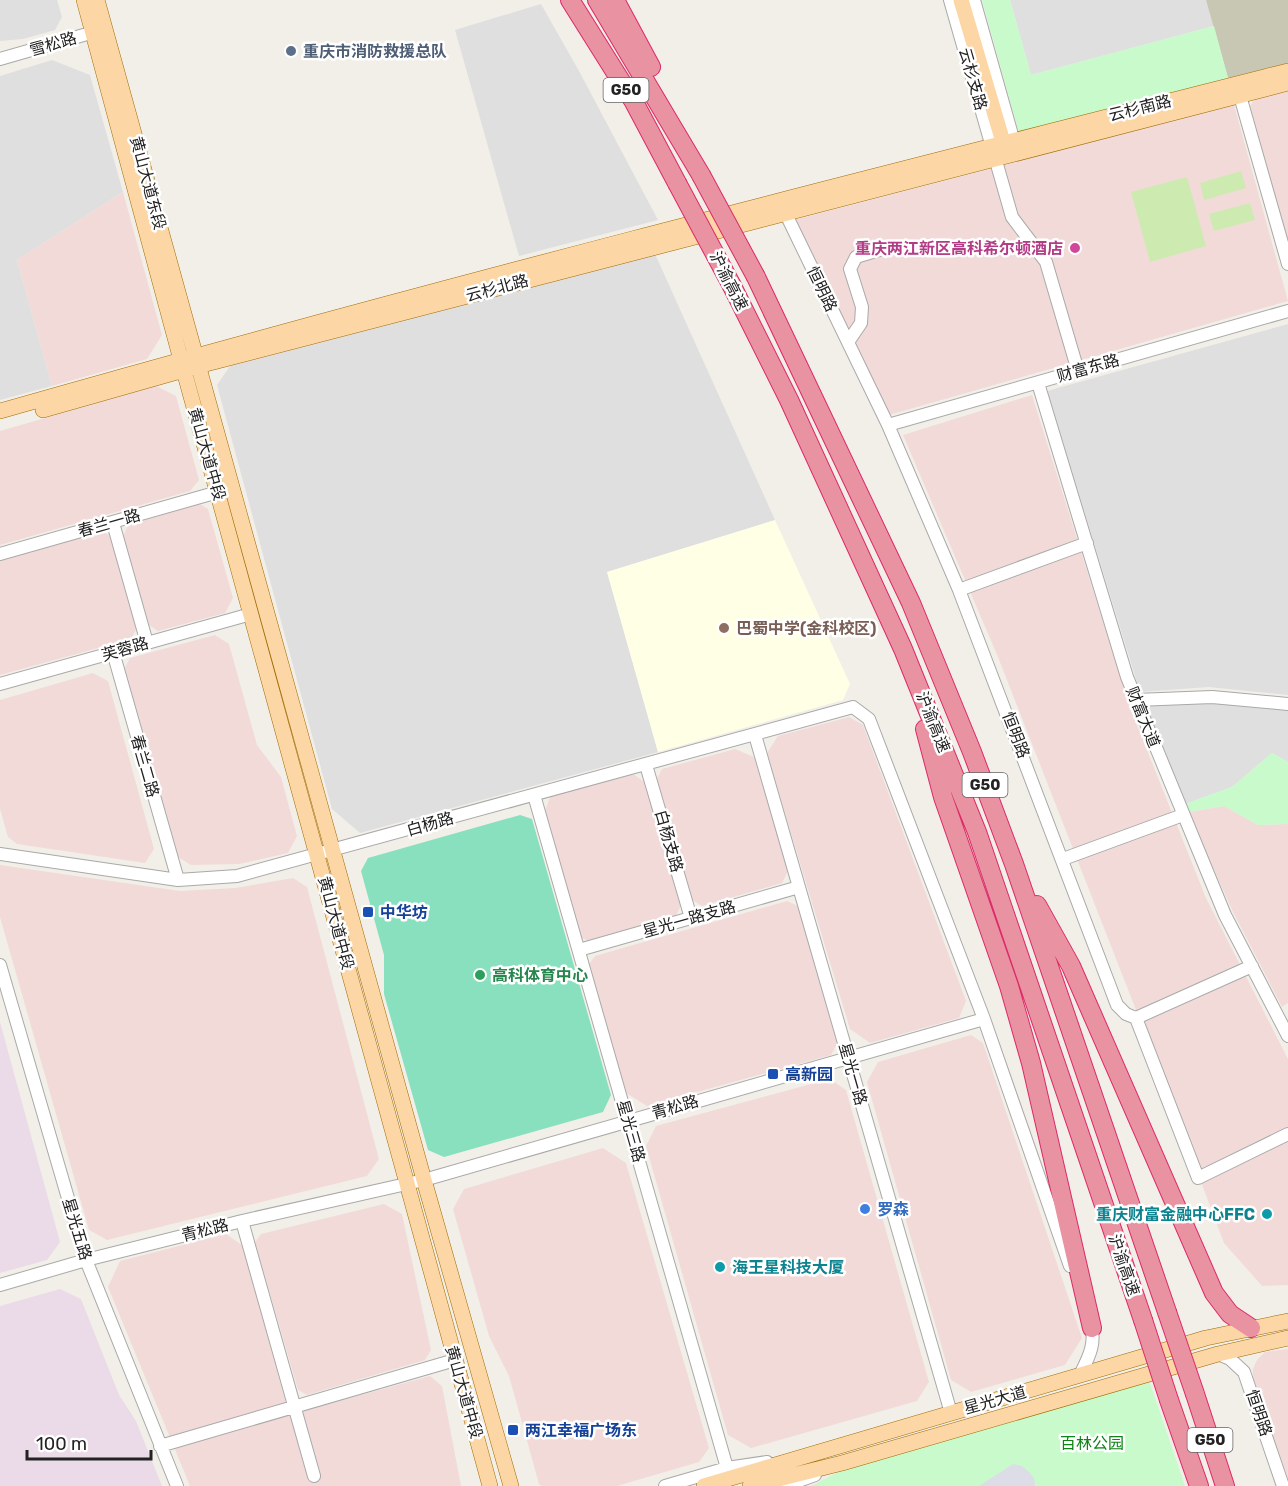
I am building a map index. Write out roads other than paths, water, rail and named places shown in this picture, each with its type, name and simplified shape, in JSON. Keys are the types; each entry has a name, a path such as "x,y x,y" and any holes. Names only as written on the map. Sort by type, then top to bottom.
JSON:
{"highway":[{"name":"沪渝高速","path":"570,0 634,102 732,286 789,400 903,649 977,832 1199,1486"},
{"name":"沪渝高速","path":"597,0 669,117 756,277 911,603 972,752 1014,864 1225,1486"},
{"path":"615,0 649,62 669,117"},
{"path":"903,649 943,797 1009,986 1031,1064 1092,1328"},
{"path":"1014,864 1071,966 1215,1293 1230,1314 1251,1328"}],"main road":[{"name":"黄山大道东段","path":"84,0 99,31 190,363"},
{"name":"黄山大道东段","path":"97,0 99,31"},
{"path":"961,0 1005,149"},
{"name":"云杉南路","path":"1005,149 1288,71"},
{"name":"云杉南路","path":"1005,149 1288,83"},
{"name":"云杉北路","path":"0,411 1005,149"},
{"name":"云杉北路","path":"0,422 190,363"},
{"name":"黄山大道中段","path":"190,363 218,492 490,1486"},
{"name":"黄山大道中段","path":"190,363 333,851 511,1486"},
{"name":"星光大道","path":"704,1486 747,1480 795,1466 951,1413 1206,1338 1288,1322"},
{"name":"星光大道","path":"795,1466 842,1463 1218,1354 1288,1338"}],"street":[{"name":"云杉支路","path":"950,0 1005,149"},
{"name":"云杉支路","path":"974,0 1005,149"},
{"name":"雪松路","path":"0,59 99,31"},
{"path":"1240,96 1288,264"},
{"path":"1005,149 1012,217 1046,262 1078,371"},
{"name":"恒明路","path":"783,207 888,424 959,590 1117,1005 1126,1014 1136,1018 1198,1178 1288,1134"},
{"path":"848,342 861,323 862,307 850,269 856,257 889,247"},
{"name":"财富东路","path":"888,424 1288,311"},
{"name":"财富大道","path":"1038,383 1127,677 1225,915 1288,1036"},
{"name":"春兰一路","path":"0,554 218,492"},
{"path":"113,523 147,643"},
{"path":"959,590 1086,543"},
{"name":"芙蓉路","path":"0,684 251,614"},
{"name":"春兰二路","path":"113,652 177,880"},
{"path":"1136,700 1212,697 1288,705"},
{"name":"白杨路","path":"1,851 177,880 237,876 317,856 853,707 869,719 984,1019"},
{"name":"星光一路","path":"755,735 951,1413"},
{"name":"白杨支路","path":"646,765 691,918"},
{"name":"星光三路","path":"534,795 726,1468"},
{"path":"1063,859 1182,815"},
{"name":"星光一路支路","path":"579,950 799,887"},
{"name":"星光五路","path":"0,965 86,1260 177,1486"},
{"path":"1136,1018 1252,966"},
{"path":"984,1019 1092,1328 1093,1344 1080,1375"},
{"name":"青松路","path":"0,1285 86,1260 243,1221 424,1180 984,1019"},
{"path":"243,1221 314,1476"},
{"name":"恒明路","path":"1218,1354 1230,1359 1244,1372 1283,1486"},
{"path":"160,1446 455,1360"},
{"path":"785,1486 842,1463"},
{"path":"665,1486 726,1468 795,1466"}],"place":[{"name":"重庆市消防救援总队","path":"291,51"},
{"name":"重庆两江新区高科希尔顿酒店","path":"1075,248"},
{"name":"巴蜀中学(金科校区)","path":"724,628"},
{"name":"中华坊","path":"368,912"},
{"name":"高科体育中心","path":"480,975"},
{"name":"高新园","path":"773,1074"},
{"name":"罗森","path":"865,1209"},
{"name":"重庆财富金融中心FFC","path":"1267,1214"},
{"name":"海王星科技大厦","path":"720,1267"},
{"name":"两江幸福广场东","path":"513,1430"}],"park label":[{"name":"百林公园","path":"1092,1443"}]}
